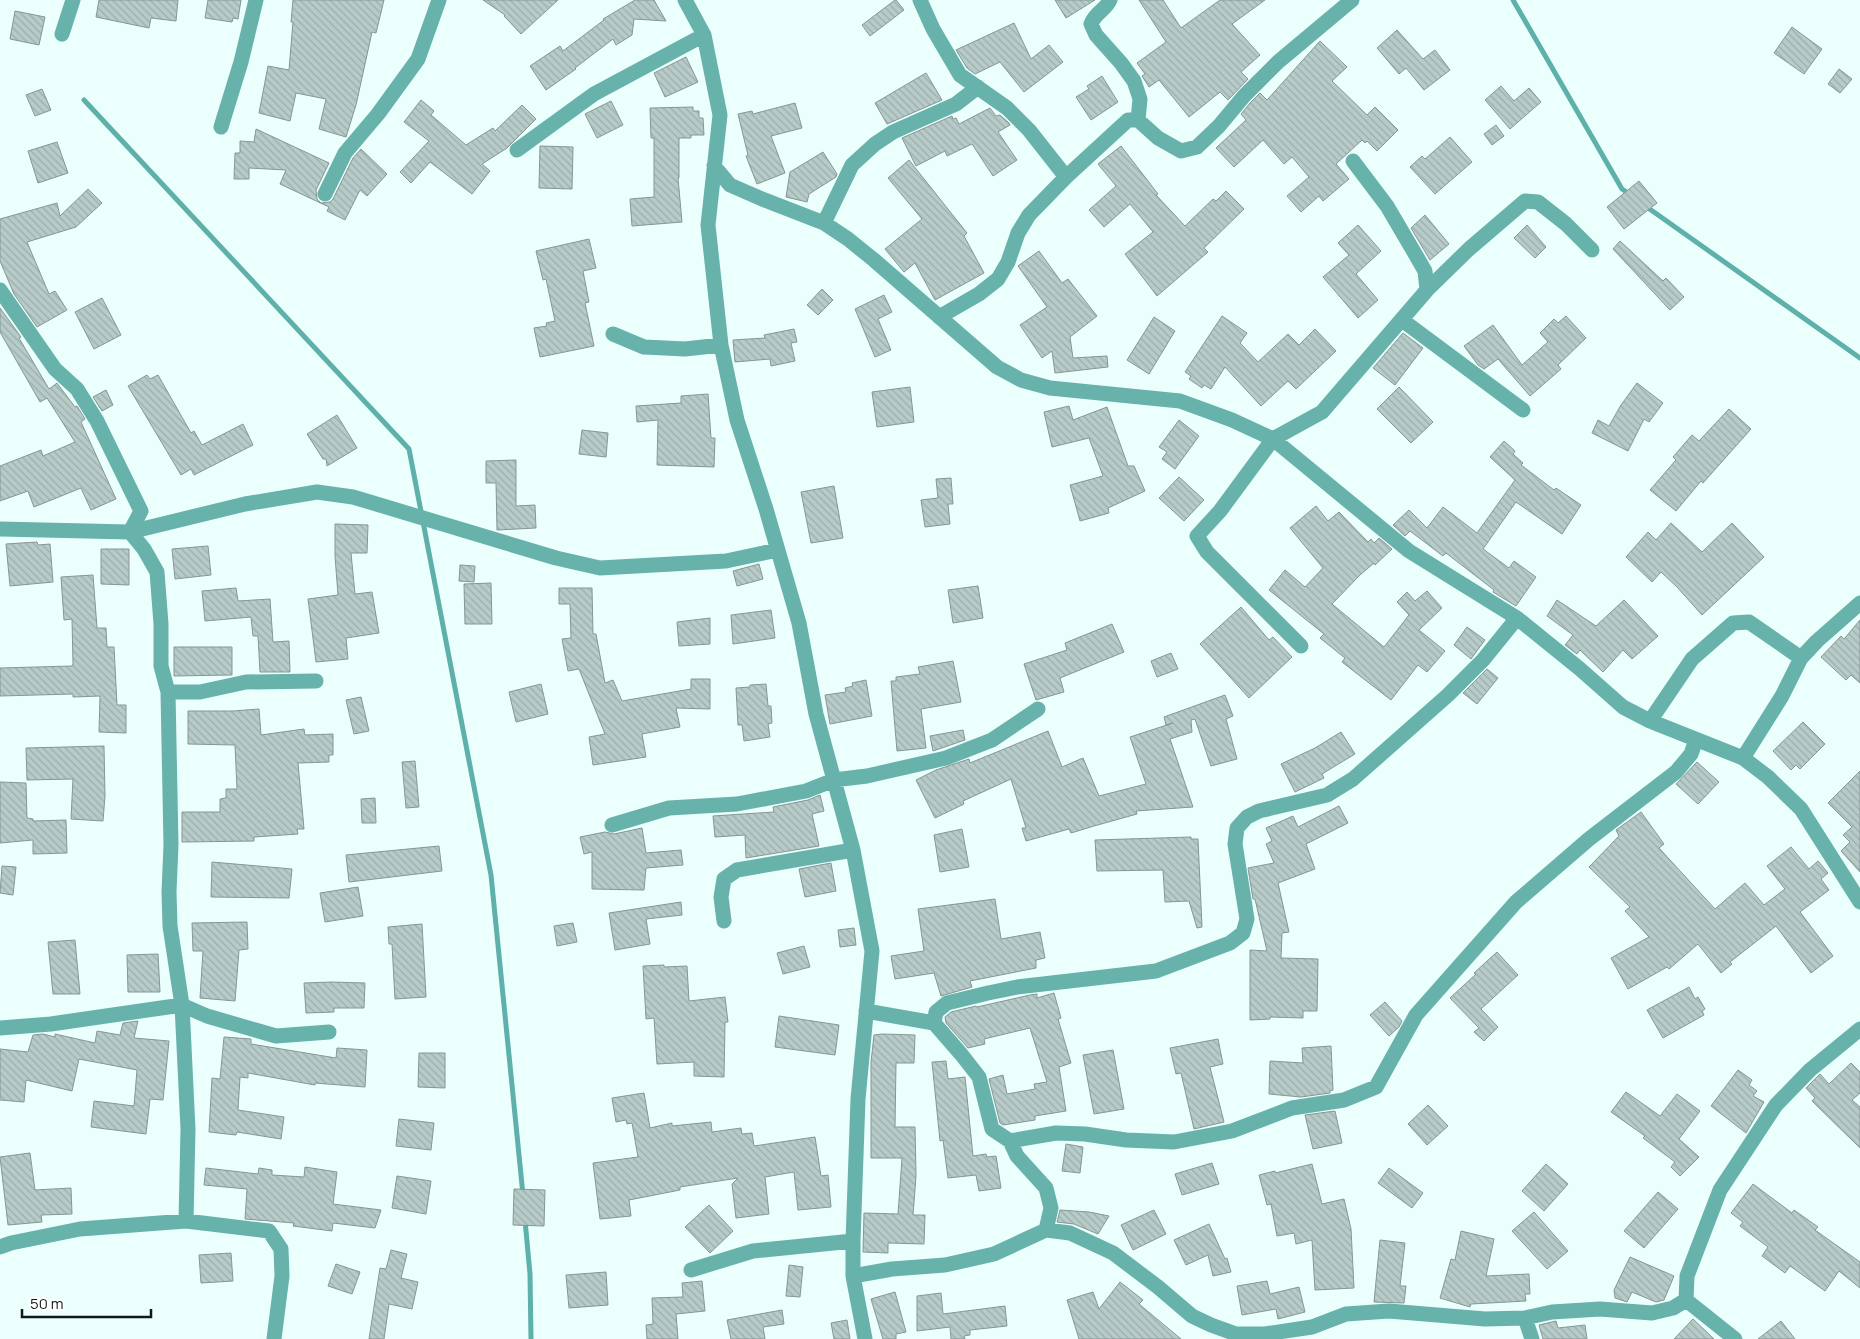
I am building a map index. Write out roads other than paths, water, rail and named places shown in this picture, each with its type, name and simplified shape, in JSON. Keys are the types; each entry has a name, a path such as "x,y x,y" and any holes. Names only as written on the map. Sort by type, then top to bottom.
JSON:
{"street":[{"path":"62,34 73,0"},
{"path":"221,127 241,62 256,0"},
{"path":"325,194 345,153 378,114 418,59 439,0"},
{"path":"686,0 704,35 720,115 708,225 721,346 737,420 766,509 799,623 816,714 853,850 872,951 858,1099 853,1241 853,1276 865,1339"},
{"path":"920,0 932,29 960,75 1007,108 1066,177"},
{"path":"1110,0 1108,5 1095,15 1092,24 1096,36 1121,63 1134,81 1140,99 1138,120"},
{"path":"939,317 979,294 998,279 1008,262 1018,233 1029,215 1066,177 1128,120 1138,120 1158,138 1181,151 1197,147 1278,62 1352,0"},
{"path":"518,150 594,94 704,35"},
{"path":"824,223 852,165 875,144 894,132 956,104 978,87"},
{"path":"1354,161 1387,206 1425,271 1427,290"},
{"path":"714,166 730,185 824,223 874,260 997,367 1021,380 1050,388 1180,400 1232,420 1273,439 1409,551 1517,618 1623,707 1650,721 1744,758 1768,777 1801,809 1860,902"},
{"path":"1301,646 1207,552 1198,536 1220,511 1273,439 1322,412 1427,290 1525,201 1538,202 1566,224 1592,250"},
{"path":"0,290 55,369 77,389 97,421 129,483 141,511 130,532"},
{"path":"1402,320 1522,410"},
{"path":"613,334 644,347 685,349 721,346"},
{"path":"0,529 130,532 245,504 317,492 353,497 556,558 600,568 726,561 777,550"},
{"path":"130,532 144,549 157,572 161,624 161,666 168,692 171,846 170,926 182,1005 188,1129 186,1222"},
{"path":"1744,758 1782,696 1801,658 1817,641 1860,603"},
{"path":"934,1023 936,1012 955,1001 1017,987 1156,971 1230,943 1242,933 1247,919 1235,844 1237,828 1247,817 1259,811 1327,795 1354,779 1448,695 1482,660 1517,618"},
{"path":"1650,721 1692,659 1732,623 1748,622 1801,658"},
{"path":"168,692 200,692 246,682 316,681"},
{"path":"612,825 669,808 737,804 806,791 834,780 867,776 946,758 992,740 1038,709"},
{"path":"1010,1141 1056,1133 1085,1134 1126,1140 1174,1142 1232,1131 1292,1108 1344,1100 1376,1087 1416,1015 1516,902 1596,834 1676,772 1691,754 1696,740"},
{"path":"724,921 721,897 724,880 738,870 853,850"},
{"path":"0,1028 51,1024 182,1005 207,1016 276,1036 329,1032"},
{"path":"866,1011 934,1023 961,1054 979,1078 992,1130 1010,1141 1017,1156 1046,1188 1051,1208 1046,1230"},
{"path":"1686,1300 1687,1276 1720,1190 1776,1105 1810,1070 1860,1029"},
{"path":"0,1247 80,1229 186,1222 269,1231 280,1248 282,1276 274,1339"},
{"path":"853,1276 892,1269 945,1265 994,1254 1046,1230 1070,1232 1113,1253 1192,1316 1236,1334 1314,1333 1346,1314 1389,1312 1485,1319 1525,1318 1552,1312 1600,1309 1652,1313 1673,1308 1686,1300"},
{"path":"691,1270 753,1251 853,1241"},
{"path":"1686,1300 1735,1339"},
{"path":"1525,1318 1532,1339"}],"waterway":[{"path":"1513,0 1622,189 1631,195"},
{"path":"84,100 409,449 491,875 523,1195"},
{"path":"1644,205 1860,358"},
{"path":"525,1220 530,1274 531,1339"}]}
